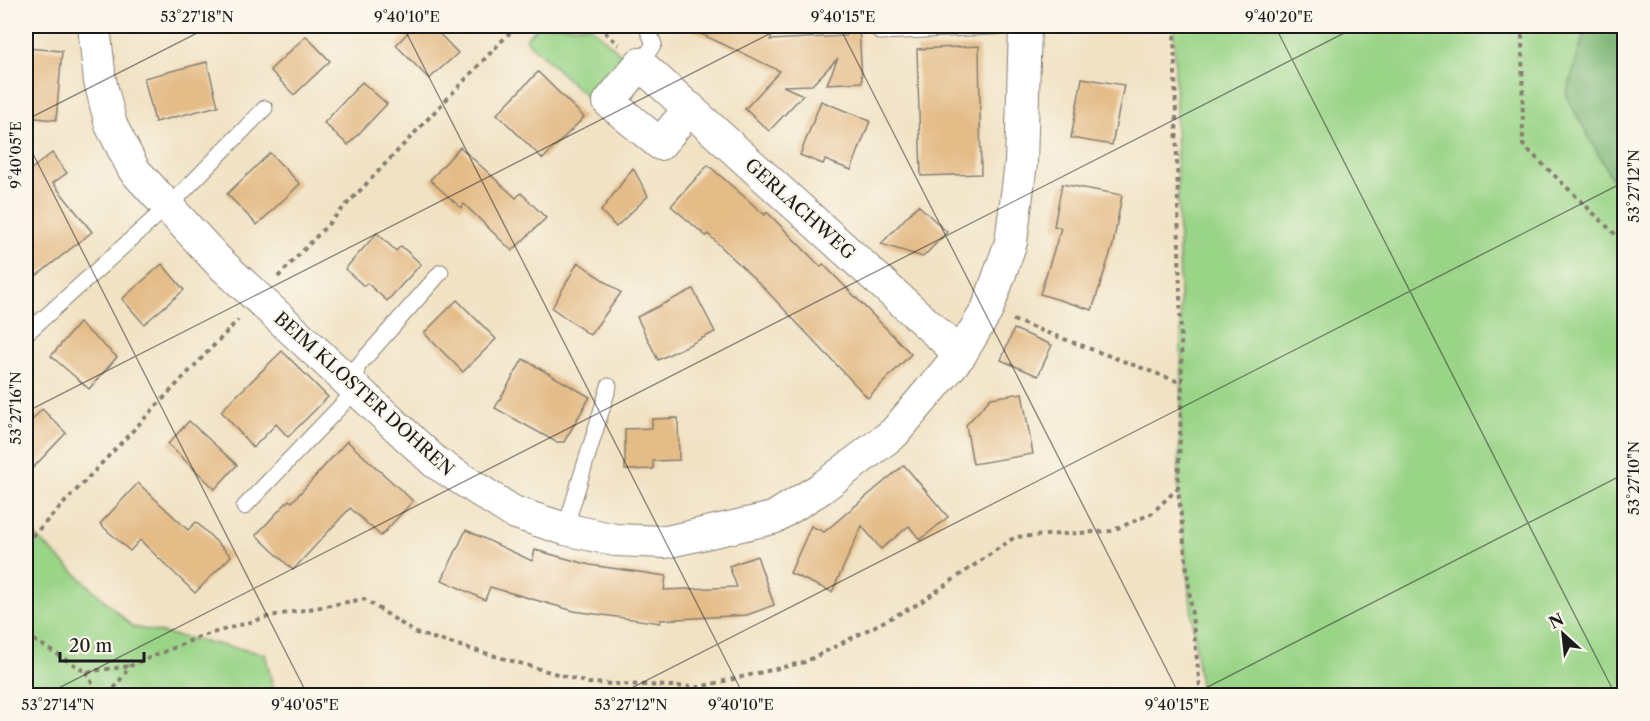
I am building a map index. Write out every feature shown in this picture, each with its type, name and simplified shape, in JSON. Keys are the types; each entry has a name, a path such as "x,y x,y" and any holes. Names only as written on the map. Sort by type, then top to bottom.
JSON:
{"street":[{"name":"BEIM KLOSTER DOHREN","path":"94,26 100,81 111,126 134,170 219,262 435,462 513,512 565,529 615,540 666,542 773,518 820,489 894,433 960,355 987,310 1011,242 1021,163 1025,26"},
{"name":"GERLACHWEG","path":"640,64 960,355"},
{"path":"640,64 609,102 660,144 690,108"}],"lane":[{"path":"640,64 654,45 646,26"},
{"path":"880,33 1014,26"},
{"path":"26,334 167,207 265,108"},
{"path":"244,507 357,389 357,367 441,272"},
{"path":"565,529 609,386"}],"path":[{"path":"1174,26 1182,383 1178,488 1201,696"},
{"path":"1522,26 1523,145 1616,235 1624,237"},
{"path":"987,310 1182,383"},
{"path":"86,672 130,666 199,637 271,616 364,599 416,633 588,683 699,687 805,662 918,604 1015,537 1111,531 1150,514 1178,488"},
{"path":"26,635 86,672 99,696"},
{"path":"109,696 130,666"}],"green space":[{"path":"538,26 590,26 632,64 594,104 525,39"},
{"path":"1174,26 1586,26 1567,96 1624,201 1624,695 1201,695 1178,488 1182,383"},
{"path":"1586,26 1624,26 1624,201 1566,96"},
{"path":"26,527 133,627 265,654 275,695 26,695"}],"building":[{"path":"414,26 432,26 458,53 429,79 396,45"},
{"path":"684,26 777,26 770,40 846,36 850,26 859,26 862,82 827,84 838,58 812,85 783,86 803,95 769,131 745,109 780,71"},
{"path":"306,36 330,61 294,95 270,70"},
{"path":"979,46 981,174 921,176 917,49"},
{"path":"26,48 62,51 56,120 26,117"},
{"path":"207,62 218,106 155,122 144,78"},
{"path":"538,72 584,117 543,159 497,114"},
{"path":"1082,78 1124,85 1112,145 1071,138"},
{"path":"362,82 387,104 348,145 324,123"},
{"path":"821,101 870,121 851,170 825,160 823,164 800,155"},
{"path":"460,147 516,198 521,193 546,218 512,251 464,204 461,208 430,180"},
{"path":"52,153 67,173 53,183 92,232 26,284 26,173"},
{"path":"270,153 300,184 257,225 227,194"},
{"path":"708,165 765,215 767,212 821,267 823,264 911,354 868,398 762,286 708,234 706,236 671,206"},
{"path":"633,168 648,196 616,227 601,211"},
{"path":"1062,184 1122,195 1113,245 1092,310 1040,294 1061,228 1054,226"},
{"path":"918,205 947,232 923,257 881,244"},
{"path":"377,233 396,251 401,246 421,264 387,301 367,283 364,286 345,269"},
{"path":"578,262 621,293 590,335 552,308"},
{"path":"162,264 184,290 144,324 122,299"},
{"path":"693,289 715,332 658,360 637,317"},
{"path":"457,300 496,339 463,372 424,333"},
{"path":"79,323 117,357 89,389 51,356"},
{"path":"1014,329 1052,345 1038,376 1001,360"},
{"path":"282,351 328,397 288,437 276,424 253,448 221,411"},
{"path":"523,359 590,397 564,442 556,442 495,408"},
{"path":"1022,393 1033,454 973,464 966,425 991,398"},
{"path":"42,409 66,433 26,475 26,427"},
{"path":"678,418 679,460 653,461 653,469 625,470 625,429 652,428 652,419"},
{"path":"189,421 237,465 215,489 168,444"},
{"path":"347,441 413,501 381,536 350,508 293,570 256,535 289,500 292,502"},
{"path":"904,465 948,517 920,540 909,526 881,549 862,526 832,592 790,573 811,526 824,532"},
{"path":"138,483 188,530 196,522 231,556 195,593 140,540 130,551 100,524"},
{"path":"466,530 532,561 535,550 590,565 666,576 664,590 737,587 729,566 757,556 774,605 747,615 660,620 660,623 574,611 490,587 485,600 442,580"}]}
